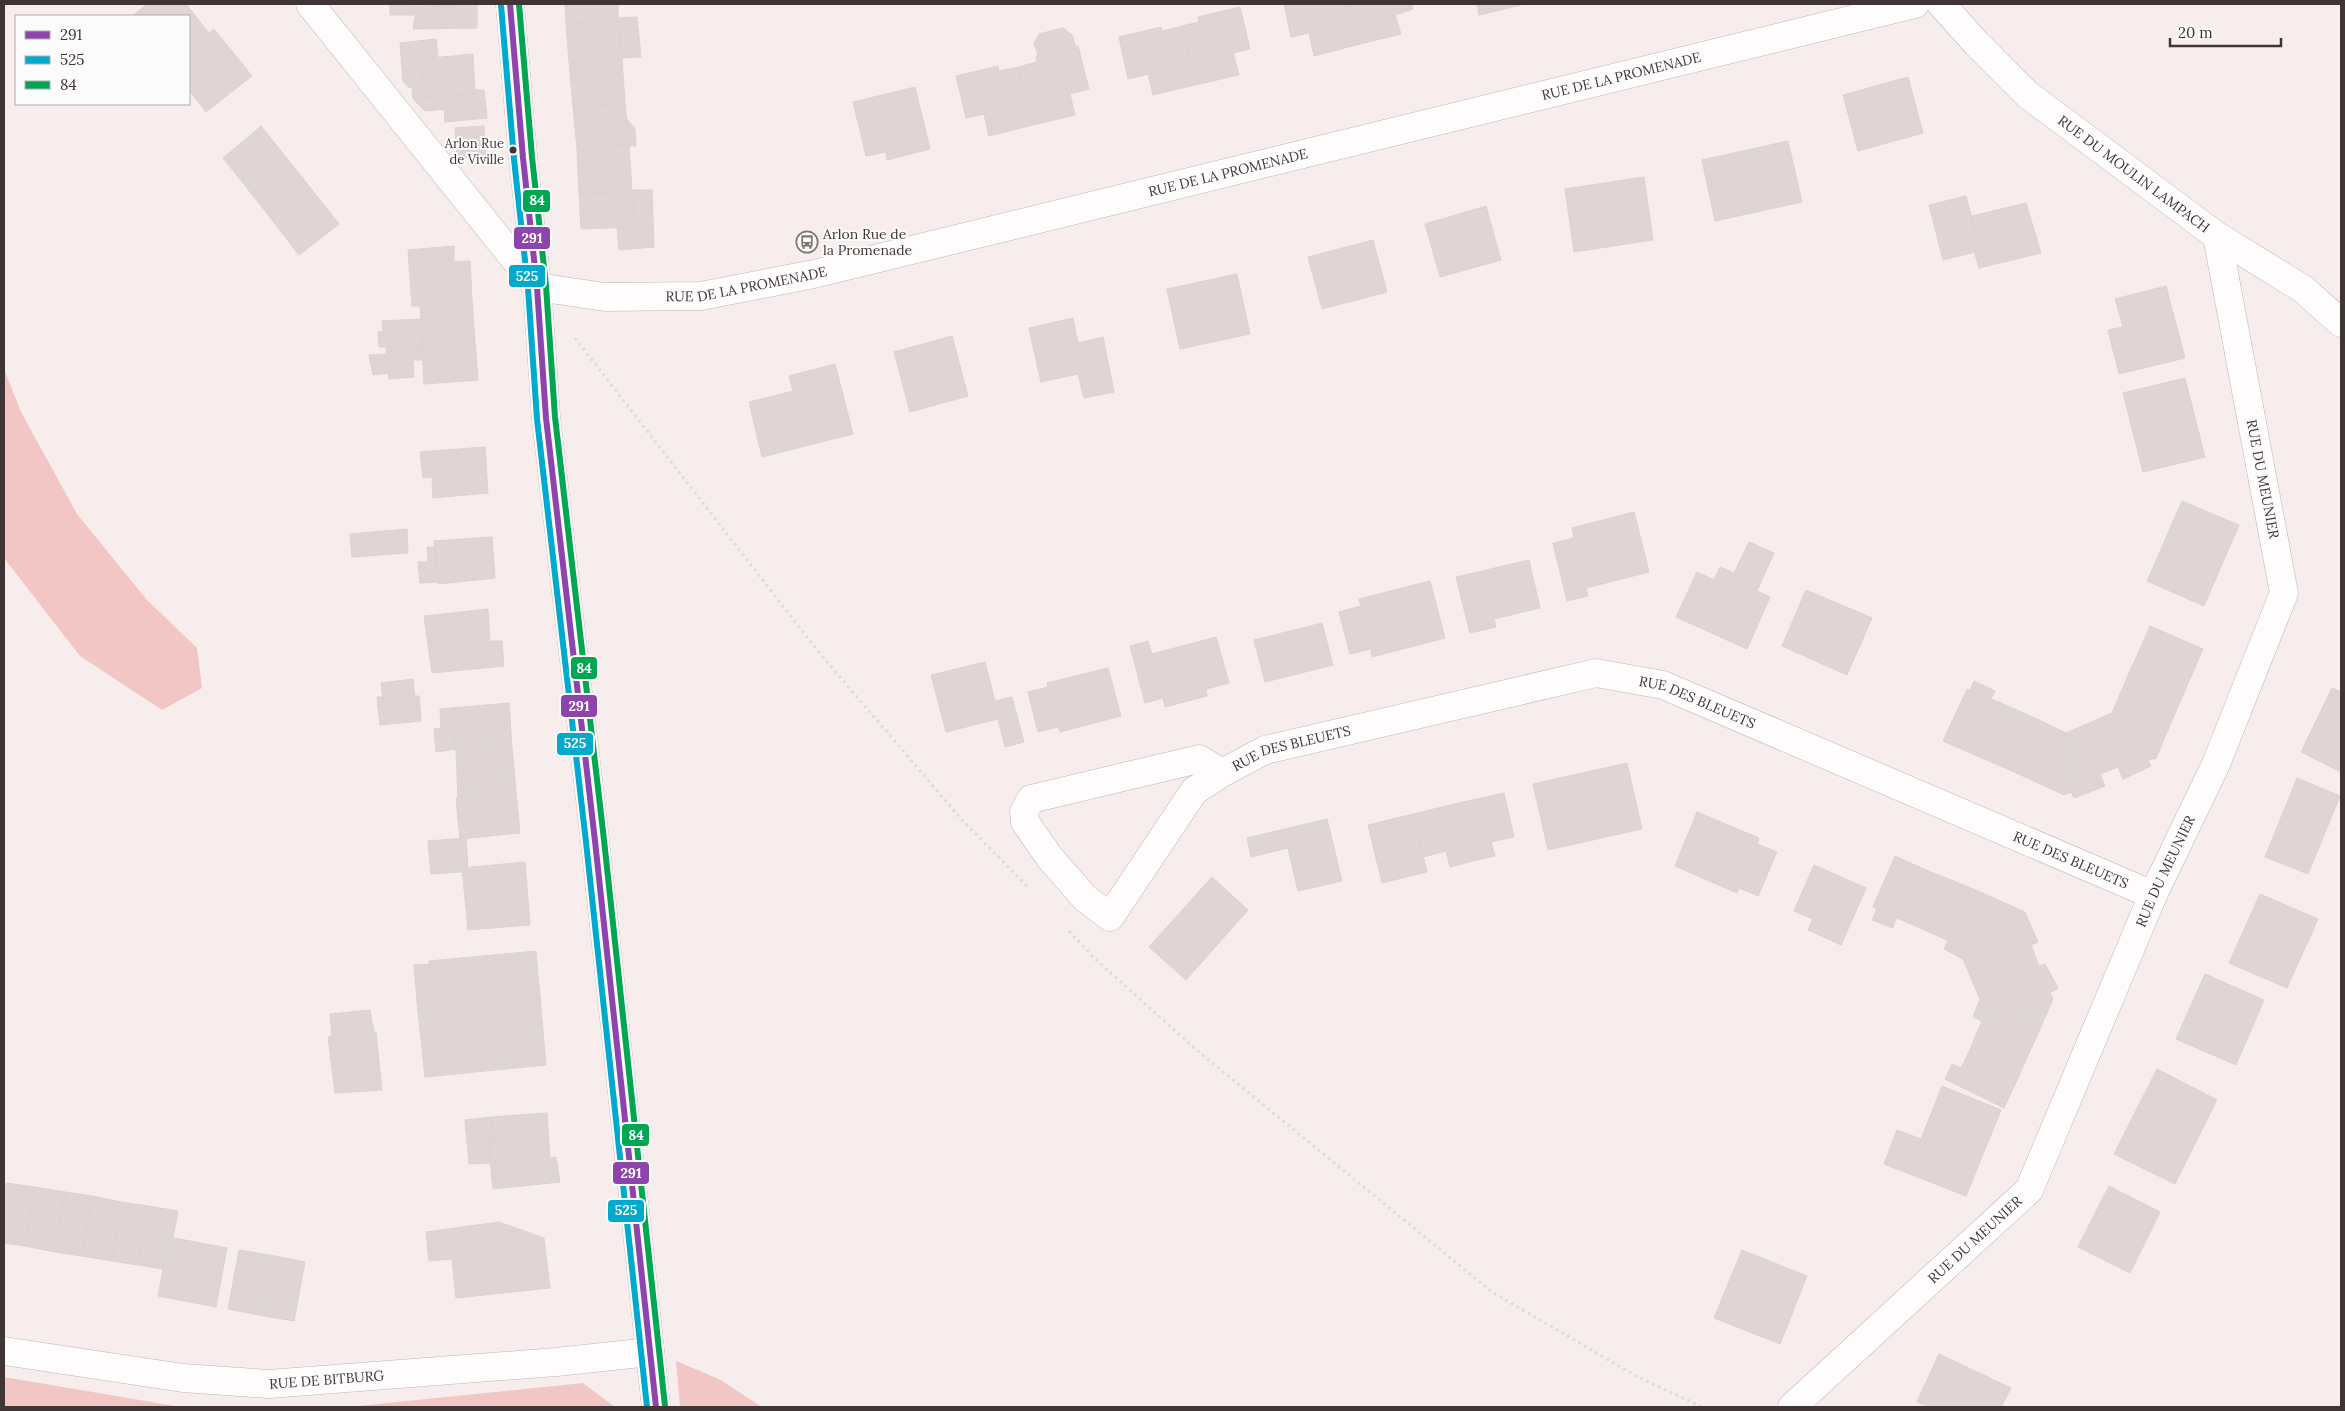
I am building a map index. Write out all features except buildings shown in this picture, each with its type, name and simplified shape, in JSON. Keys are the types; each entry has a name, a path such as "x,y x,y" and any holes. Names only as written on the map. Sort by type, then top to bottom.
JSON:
{"street":[{"path":"310,4 537,287"},
{"path":"510,4 523,158 537,287 546,418 597,861 656,1407"},
{"name":"RUE DE LA PROMENADE","path":"537,287 605,297 701,296 814,274 1915,4"},
{"name":"RUE DU MOULIN LAMPACH","path":"1941,4 1977,44 2028,95 2217,236 2303,289 2341,323"},
{"name":"RUE DU MEUNIER","path":"1792,1407 2029,1190 2153,895 2216,764 2284,593 2217,236"},
{"name":"RUE DES BLEUETS","path":"1222,773 1199,759 1031,799 1024,812 1025,822 1050,858 1085,898 1110,917 1194,791 1222,773 1265,750 1596,674 1663,684 2153,895"},
{"name":"RUE DE BITBURG","path":"4,1351 183,1378 269,1384 556,1362 650,1352"}],"shaded area":[{"path":"4,369 21,412 77,514 147,600 197,648 202,688 162,710 80,656 4,558"},
{"path":"676,1361 719,1379 762,1407 680,1407"},
{"path":"4,1377 181,1407 4,1407"},
{"path":"583,1383 615,1407 348,1407"}],"transit line":[{"name":"291","path":"510,4 523,158 537,287 546,418 595,841 656,1407"},
{"name":"84","path":"519,4 532,157 546,286 555,417 604,840 665,1406"},
{"name":"525","path":"501,5 514,159 528,288 537,419 586,842 647,1407"}],"place":[{"name":"Arlon Rue de Viville","path":"513,150"},
{"name":"Arlon Rue de la Promenade","path":"807,242"}]}
